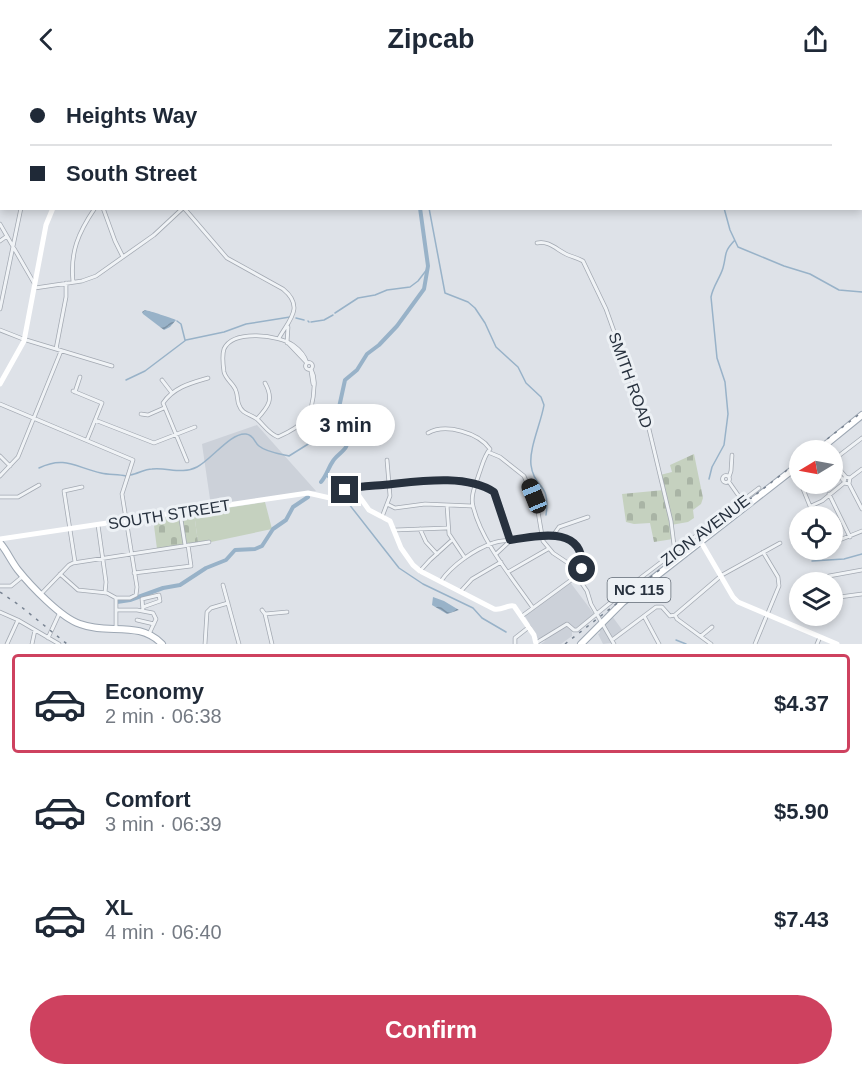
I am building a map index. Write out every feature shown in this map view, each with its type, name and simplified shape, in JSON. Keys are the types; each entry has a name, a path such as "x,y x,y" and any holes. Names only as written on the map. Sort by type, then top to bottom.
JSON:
{"main road":[{"path":"832,440 862,415"},
{"name":"NC 115","path":"581,644 623,602 789,472"},
{"path":"0,541 23,576 69,619 84,626 138,629 150,634 162,644"}],"street":[{"path":"0,309 21,210"},
{"path":"0,384 25,340 46,225 52,210"},
{"path":"73,282 72,265 77,238 94,210"},
{"path":"104,210 123,257"},
{"path":"35,286 73,282 96,276 161,230 181,210"},
{"path":"185,210 227,258 287,292 294,307 293,318 279,338"},
{"path":"0,224 35,286"},
{"path":"0,241 7,236"},
{"name":"SMITH ROAD","path":"537,243 549,244 583,261 597,288 649,429 671,521 675,553"},
{"path":"56,350 66,297 66,283"},
{"path":"288,343 289,325"},
{"path":"0,330 56,350 112,366"},
{"path":"248,336 279,338 288,343 307,363 312,365 314,386 311,413 302,422 278,437 271,434 257,419 243,412 238,405 236,391 225,375 224,351 231,341 248,336"},
{"path":"0,476 18,457 61,351"},
{"path":"80,377 74,391 102,403 87,440"},
{"path":"187,461 164,408 164,402 184,385 208,378"},
{"path":"162,380 172,393"},
{"path":"257,419 271,398 271,393 265,383"},
{"path":"0,404 133,460 122,491 137,587 136,595 116,598 105,593 76,589 60,574"},
{"path":"141,414 148,415 164,408"},
{"path":"95,420 154,443 195,427"},
{"path":"428,433 436,430 465,432 484,441 489,450 524,476 537,506 540,535 548,549 568,563 613,642 658,606 670,616 675,615 721,576 780,543"},
{"path":"843,454 862,438"},
{"path":"489,450 472,496 472,506 490,544 533,608"},
{"path":"732,455 729,477 726,475 723,478 724,482 729,482 743,502"},
{"path":"0,456 10,466"},
{"path":"382,517 390,496 387,460"},
{"path":"805,494 811,506 860,471 862,476"},
{"path":"843,476 862,509"},
{"path":"345,490 433,480 476,484 494,492 510,540"},
{"path":"0,497 18,497 39,485"},
{"path":"75,562 64,490 82,487"},
{"path":"357,488 363,504 390,522 401,548 413,565 440,582 494,609 513,605 529,627 536,644"},
{"name":"ZION AVENUE","path":"536,644 567,624 577,630 759,488"},
{"name":"SOUTH STREET","path":"0,541 308,494 330,498 338,496"},
{"path":"829,495 850,537"},
{"path":"387,504 394,508 425,504 472,506"},
{"path":"447,505 448,528 452,541 465,558"},
{"path":"134,573 191,566 180,513"},
{"path":"554,534 559,527 588,517"},
{"path":"98,525 104,558 105,593"},
{"path":"395,530 448,528"},
{"path":"420,529 426,542 437,554"},
{"path":"843,539 862,531"},
{"path":"440,582 465,558 490,544 554,534 572,542 580,554 582,569 576,577 522,616"},
{"path":"496,554 510,540"},
{"path":"420,571 452,541"},
{"path":"41,594 69,565 75,562 209,542"},
{"path":"701,542 738,602 837,644"},
{"path":"508,572 548,549"},
{"path":"756,644 778,589 779,581 763,552"},
{"path":"460,592 472,579 501,562"},
{"path":"843,573 862,570"},
{"path":"0,586 11,586 23,576"},
{"path":"223,585 239,644"},
{"path":"843,597 862,594"},
{"path":"116,610 143,609 160,601 159,595 142,599 143,609"},
{"path":"116,598 116,628"},
{"path":"205,644 207,612 211,608 228,603"},
{"path":"143,609 155,614 150,634"},
{"path":"262,610 272,644"},
{"path":"0,612 59,644"},
{"path":"48,638 60,612"},
{"path":"265,614 287,612"},
{"path":"675,615 676,619 711,644"},
{"path":"644,616 659,644"},
{"path":"7,644 18,620"},
{"path":"136,620 154,624"},
{"path":"514,644 515,639 529,627"},
{"path":"701,636 712,627"},
{"path":"32,644 35,630"},
{"path":"817,644 820,637"}],"shaded area":[{"path":"257,425 316,491 211,506 202,444"},
{"path":"570,582 594,614 572,631 572,636 561,644 541,644 545,641 544,638 538,639 525,616"},
{"path":"612,616 623,631 613,638 612,643 603,644 598,634 599,630"}],"green space":[{"path":"694,454 703,498 701,504 693,510 694,518 688,522 671,525 673,539 654,542 650,523 626,522 622,494 664,490 660,475 672,472 670,465"},
{"path":"265,502 272,529 211,542 210,540 198,542 194,513"},
{"path":"194,513 198,542 157,549 153,518"}],"water":[{"path":"145,310 176,320 164,330 143,314"},
{"path":"433,597 459,610 447,614 432,605"}],"waterway":[{"path":"321,482 333,461 345,449 349,438 348,428 338,412 345,380 357,370 367,354 397,326 424,289 428,266 420,210"},
{"path":"429,210 445,293 468,302 475,308 496,347 518,367 526,383 541,397 544,405 532,451 531,465 535,478 546,497 546,515"},
{"path":"725,210 738,247 810,274 839,290 862,292"},
{"path":"709,479 712,467 724,445 728,414 725,382 717,358 711,297 723,268 727,251 734,241"},
{"path":"335,313 358,298 387,290 410,287 428,268"},
{"path":"311,322 324,320 333,315"},
{"path":"126,380 145,371 186,340 224,332 246,324 290,317"},
{"path":"296,318 304,320"},
{"path":"177,321 181,324 185,340"},
{"path":"130,475 149,469 180,471 197,467 234,437 246,434 265,450 289,456 313,441 327,437 338,412"},
{"path":"39,468 48,464 64,463 101,473 126,476"},
{"path":"327,476 399,568 423,584 473,608 482,618 506,632"},
{"path":"117,602 180,585 206,568 226,560 235,550 255,549 262,546 273,529 286,520 293,507 308,497"},
{"path":"812,561 844,559 862,554"},
{"path":"676,640 686,644"}],"railway":[{"path":"826,440 862,412"},
{"path":"565,644 789,469"},
{"path":"0,592 67,644"}],"route":[{"path":"345,490 422,481 444,480 476,484 494,492 510,540 540,535 559,535 577,547 582,560 582,569"}]}
